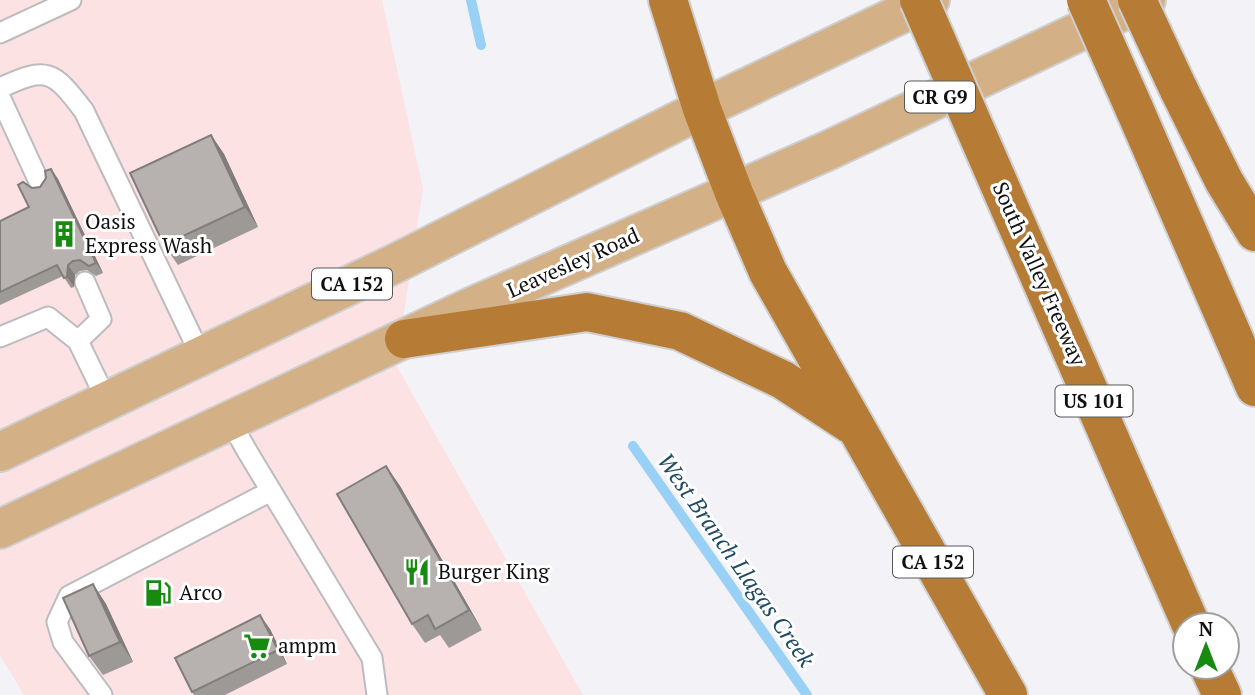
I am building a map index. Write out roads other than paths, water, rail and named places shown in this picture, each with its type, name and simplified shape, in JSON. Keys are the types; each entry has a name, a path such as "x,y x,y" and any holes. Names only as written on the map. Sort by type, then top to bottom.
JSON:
{"highway":[{"path":"668,0 702,109 733,193 768,272 858,429"},
{"name":"South Valley Freeway","path":"919,0 1185,611"},
{"path":"1086,0 1255,387"},
{"path":"1137,0 1224,181 1255,232"},
{"name":"CA 152","path":"404,338 587,312 680,331 783,380 858,429 1008,695"}],"main road":[{"name":"CA 152","path":"0,452 398,262 702,109 930,0"},
{"name":"Leavesley Road","path":"0,529 404,338 733,193 1146,0"}],"lane":[{"path":"0,33 71,0"},
{"path":"0,88 29,74 46,74 66,87 90,123 201,356"},
{"path":"0,97 41,187"},
{"path":"78,341 101,319 85,282"},
{"path":"0,337 48,317 78,341 107,401"},
{"path":"230,421 372,658 377,695"},
{"path":"102,695 63,642 57,622 69,596 271,491"}],"waterway":[{"name":"West Branch Llagas Creek","path":"471,0 481,45"},
{"name":"West Branch Llagas Creek","path":"633,446 807,695"}],"place":[{"name":"Oasis Express Wash","path":"64,234"},
{"name":"Burger King","path":"417,572"},
{"name":"Arco","path":"158,593"},
{"name":"ampm","path":"257,646"}]}
